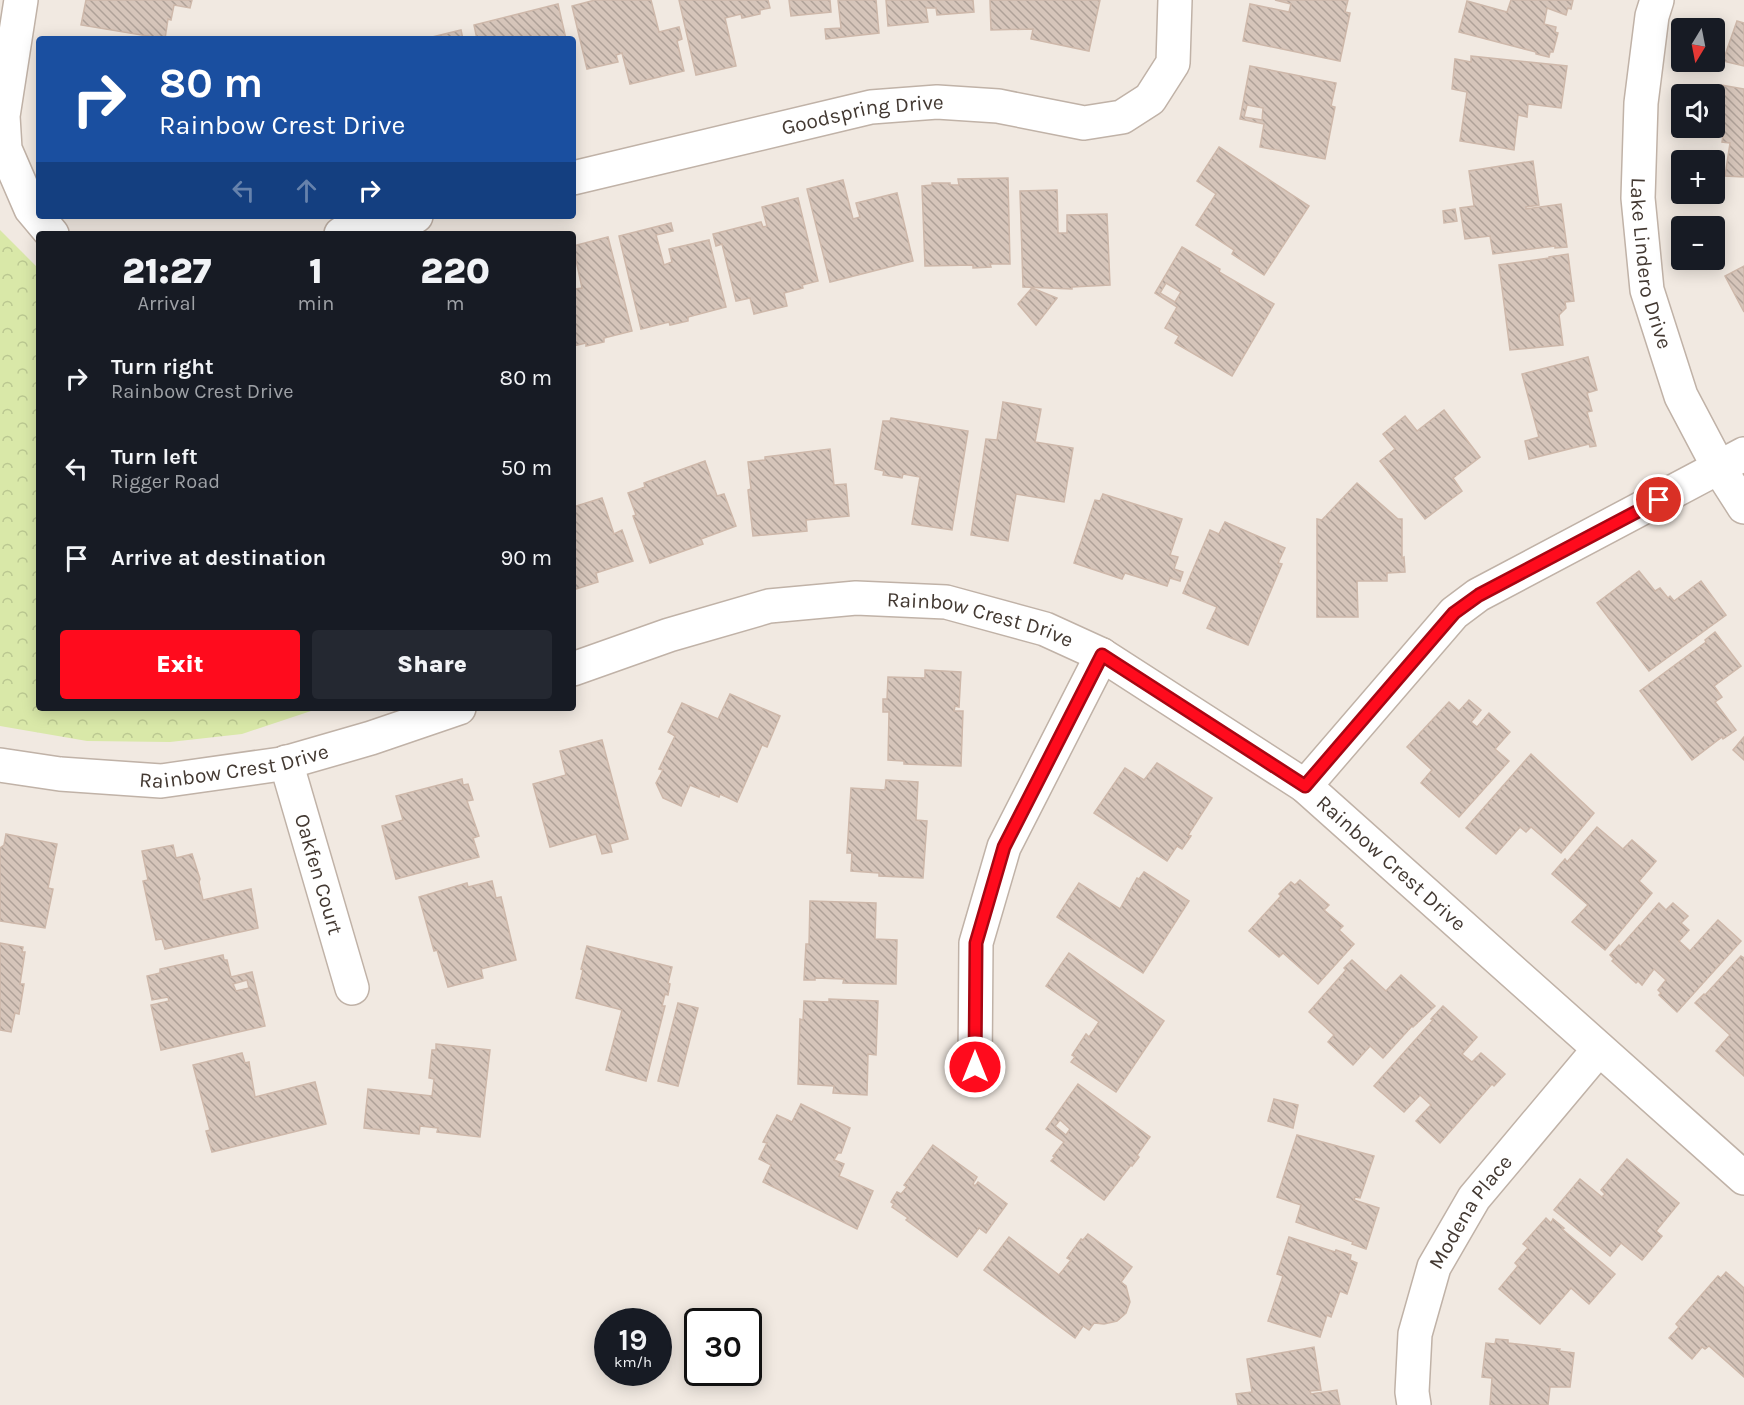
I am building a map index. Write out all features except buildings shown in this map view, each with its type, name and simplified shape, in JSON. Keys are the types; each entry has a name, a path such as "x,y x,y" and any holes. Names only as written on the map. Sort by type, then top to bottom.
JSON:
{"street":[{"path":"21,0 3,116 5,149 31,209 36,215"},
{"name":"Goodspring Drive","path":"576,177 871,107 937,102 999,106 1084,123 1122,117 1150,99 1173,63 1175,0"},
{"name":"Lake Lindero Drive","path":"1656,0 1641,104 1638,198 1647,290 1681,396 1731,461 1744,507"},
{"path":"39,219 49,231"},
{"path":"354,231 404,219"},
{"path":"1305,786 1454,613 1479,595 1731,461"},
{"name":"Rainbow Crest Drive","path":"576,668 669,635 769,606 856,598 946,602 1045,629 1102,655 1305,786 1744,1178"},
{"path":"975,1067 976,943 1004,847 1102,655"},
{"name":"Rainbow Crest Drive","path":"0,765 60,774 161,781 286,762 371,738 450,711"},
{"name":"Oakfen Court","path":"286,762 352,988"},
{"name":"Modena Place","path":"1414,1405 1412,1392 1415,1334 1434,1267 1474,1198 1599,1049"}],"green space":[{"path":"0,230 36,266 36,711 311,711 242,734 170,742 87,741 0,726"}],"route":[{"path":"975,1067 976,943 1004,847 1102,655 1305,786 1454,613 1479,595 1659,500"}]}
